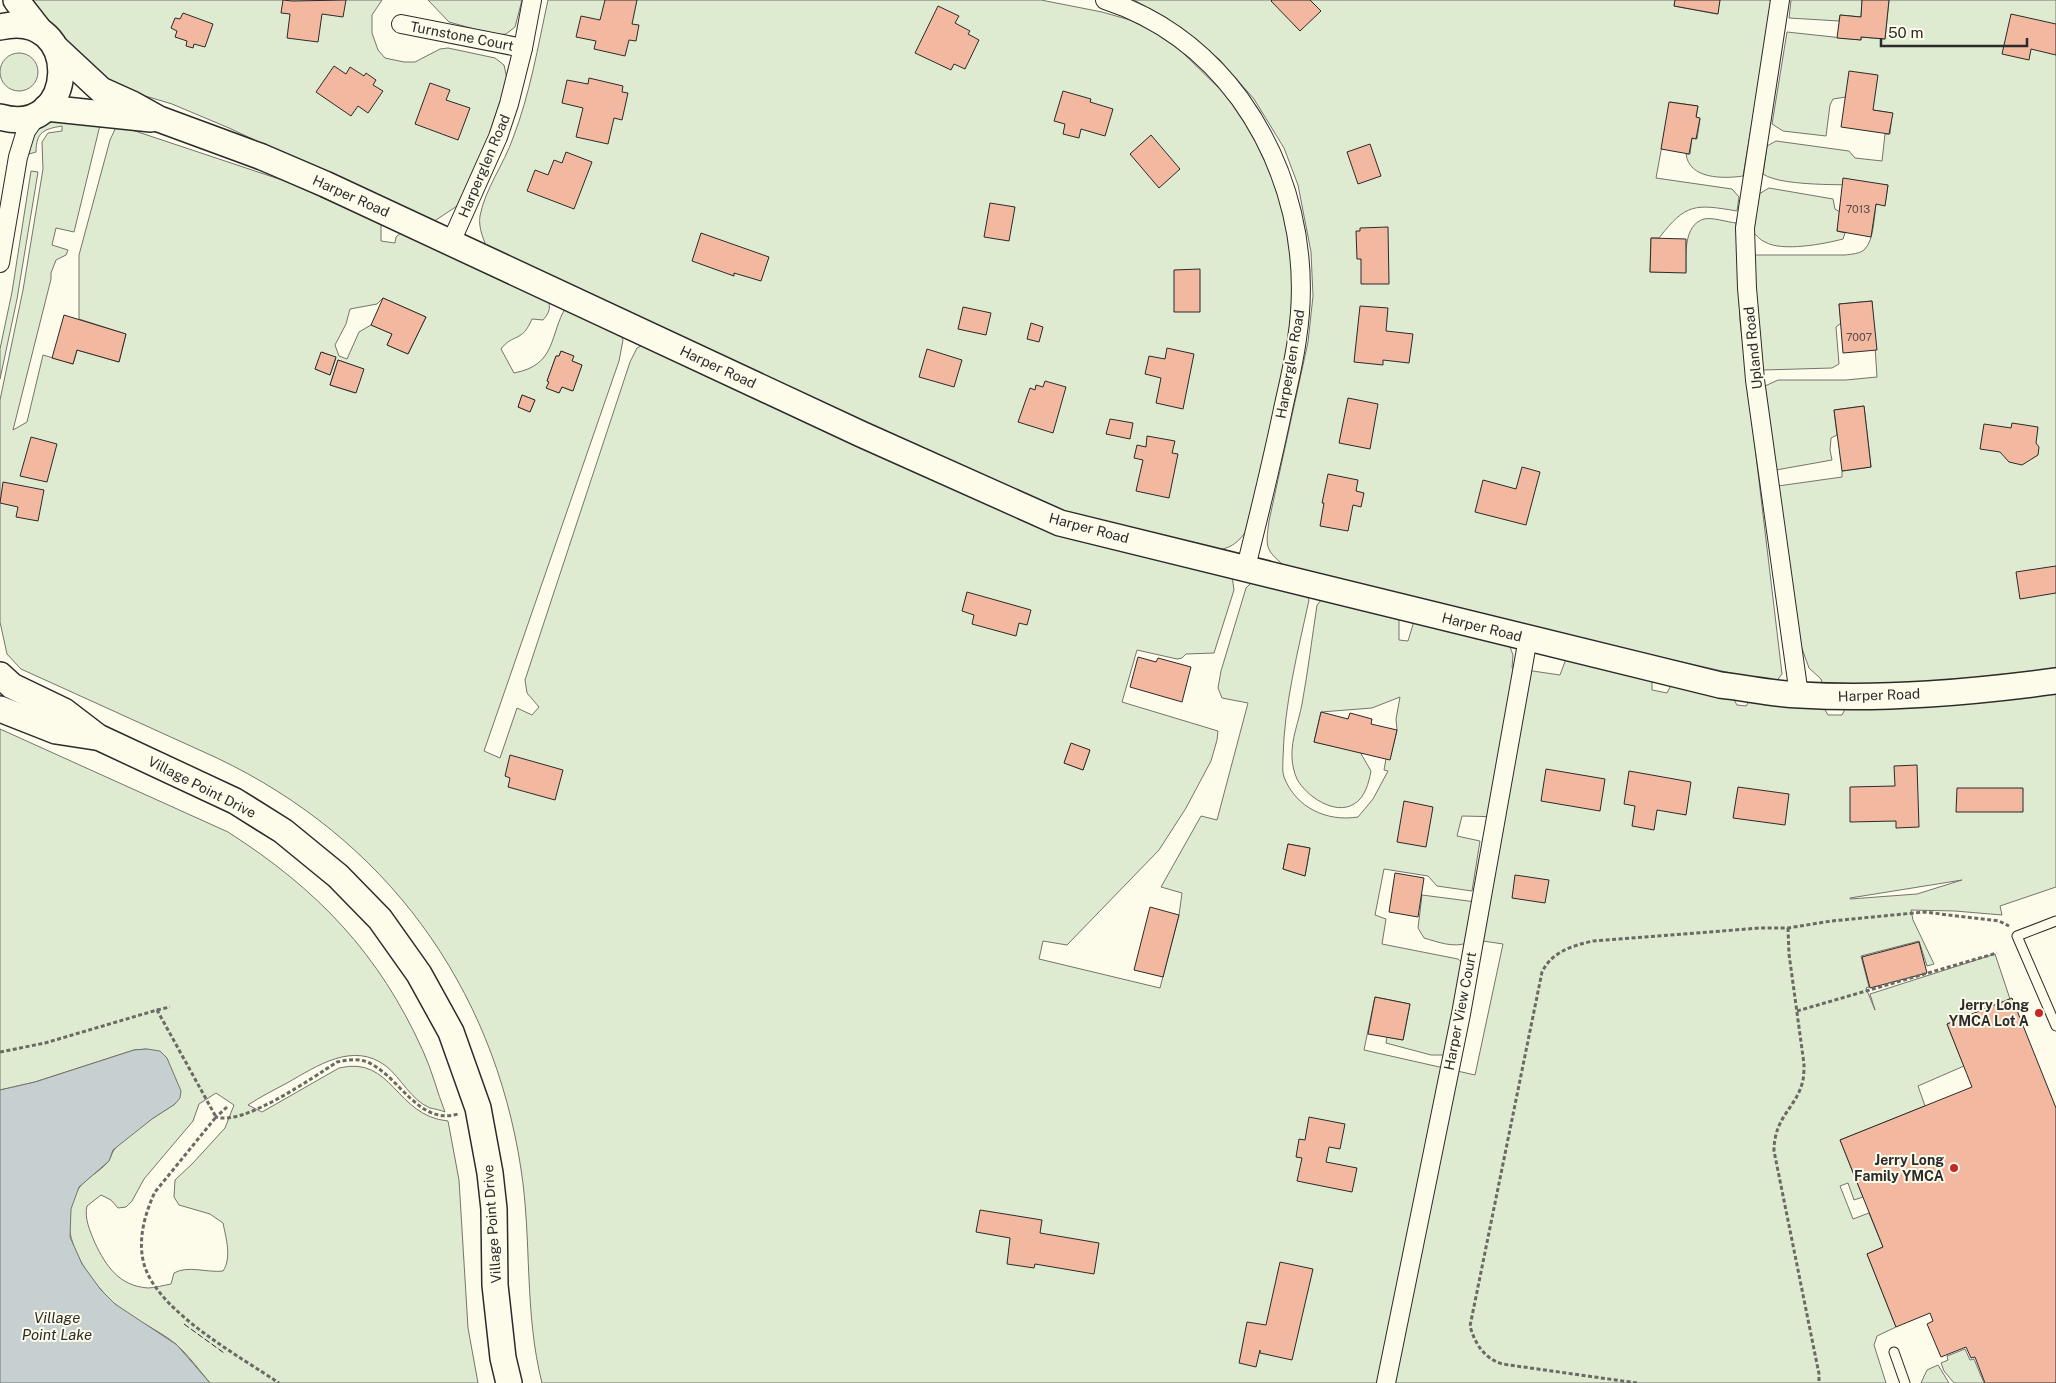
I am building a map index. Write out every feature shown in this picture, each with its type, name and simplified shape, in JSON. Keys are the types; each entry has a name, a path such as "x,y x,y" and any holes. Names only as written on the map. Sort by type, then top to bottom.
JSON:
{"main road":[{"name":"Harper Road","path":"16,0 49,41 101,90 132,104 158,119 262,157 334,188 862,434 1060,523 1246,567 1720,685 1799,695 1874,697 2004,688 2056,681"},
{"path":"0,27 15,25 28,27 49,41 61,62 62,74 60,87 54,98 42,111 26,119 14,120 0,117"},
{"name":"Harper Road","path":"42,111 158,119"},
{"name":"Village Point Drive","path":"0,675 12,686 64,711 98,737 235,801 283,831 338,876 380,919 419,974 451,1032 478,1108 490,1173 494,1209 495,1285 503,1358 510,1383"},
{"name":"Village Point Drive","path":"0,709 56,730 98,737"}],"street":[{"name":"Harperglen Road","path":"451,242 498,137 509,104 523,48 532,0"},
{"name":"Harperglen Road","path":"1106,0 1147,17 1176,36 1204,59 1230,86 1251,115 1270,148 1284,182 1294,217 1300,256 1302,293 1297,339 1270,470 1246,567"},
{"name":"Upland Road","path":"1780,0 1744,228 1746,288 1755,380 1799,695"},
{"name":"Turnstone Court","path":"401,24 523,48"},
{"path":"0,263 18,158 26,131 42,111"},
{"path":"0,218 3,239"},
{"name":"Harper View Court","path":"1386,1383 1460,1014 1528,638"}],"lane":[{"path":"2056,921 2017,936 2056,1026"},
{"path":"1894,1352 1905,1383"}],"path":[{"path":"1637,1383 1502,1364 1483,1353 1473,1336 1470,1326 1542,972 1546,963 1554,955 1580,944 1593,941 1760,928 1788,928 1831,921 1924,912 1999,921 2010,927 2017,936"},
{"path":"1788,928 1789,954 1804,1064 1803,1080 1798,1092 1776,1128 1774,1151 1819,1374 1819,1383"},
{"path":"1797,1011 1997,953"},
{"path":"0,1052 45,1044 170,1007"},
{"path":"157,1010 205,1100 216,1117 224,1120 255,1111 337,1062 351,1060 366,1062 378,1068 406,1096 426,1110 439,1116 450,1116 478,1108"},
{"path":"227,1107 216,1117 155,1192 145,1217 141,1253 145,1269 151,1279 176,1310 217,1342 279,1383"}],"green space":[{"path":"27,0 382,0 372,15 372,33 378,50 385,58 415,62 440,49 448,48 495,58 504,65 507,79 490,138 457,206 433,222 420,218 229,128 172,104 122,89 81,63 54,25"},
{"path":"428,0 522,0 515,27 506,34 496,35 449,22"},
{"path":"548,0 1041,0 1102,12 1130,20 1152,31 1179,49 1231,100 1249,127 1268,162 1287,224 1294,274 1292,337 1248,528 1244,534 1233,545 1211,551 1114,526 1036,502 489,252 481,230 480,216 482,206 509,148 519,121 533,70"},
{"path":"1134,0 1675,0 1674,6 1717,14 1720,0 1770,0 1772,5 1743,176 1708,176 1693,168 1688,162 1686,154 1690,154 1692,138 1697,139 1700,119 1696,117 1698,106 1670,102 1656,178 1732,189 1739,197 1737,211 1701,207 1684,212 1659,238 1651,238 1650,272 1686,272 1687,242 1692,228 1697,222 1704,219 1715,219 1736,223 1740,321 1782,674 1775,683 1288,569 1275,558 1267,544 1269,521 1308,342 1313,296 1311,252 1298,185 1284,148 1254,99 1219,59 1165,17"},
{"path":"1791,0 1862,0 1861,17 1840,15 1839,21 1789,18"},
{"path":"1889,0 2056,0 2056,671 1967,682 1823,686 1821,679 1809,668 1800,643 1778,486 1842,477 1842,471 1871,467 1864,406 1834,410 1837,435 1831,438 1830,450 1832,460 1776,470 1765,386 1778,380 1846,380 1877,377 1872,301 1839,304 1841,323 1836,327 1839,364 1832,368 1763,370 1751,255 1845,255 1861,252 1868,245 1873,228 1876,204 1885,205 1888,185 1804,183 1773,178 1763,174 1767,146 1776,141 1849,151 1855,158 1882,161 1885,134 1890,134 1892,113 1873,110 1846,97 1833,99 1830,105 1826,136 1783,131 1772,124 1787,32 1861,40 1861,37 1885,39"},
{"path":"19,53 26,54 32,59 37,65 37,79 32,85 26,90 19,91 12,90 6,85 1,79 0,72 1,65 6,59 12,54"},
{"path":"52,121 101,121 74,232 56,228 52,245 68,250 66,255 56,260 51,273 13,430 27,422 43,355 73,364 77,350 119,362 126,334 79,319 79,255 110,140 117,125 285,181 381,224 381,241 395,243 396,237 402,232 548,299 549,311 543,320 532,319 525,332 505,344 501,349 514,373 528,369 545,356 566,307 620,333 623,340 619,361 484,751 500,758 517,708 532,715 539,707 527,693 525,680 630,362 637,348 645,344 986,503 1232,576 1234,590 1214,653 1186,654 1182,658 1177,659 1137,650 1122,702 1218,731 1211,761 1186,808 1159,850 1067,945 1043,941 1039,959 1160,988 1179,915 1182,893 1161,887 1201,816 1217,820 1248,703 1222,698 1218,688 1221,671 1246,588 1253,581 1307,594 1309,600 1292,678 1286,718 1283,773 1289,788 1305,805 1324,815 1335,817 1358,817 1373,799 1388,771 1384,770 1386,759 1390,759 1397,730 1396,719 1400,697 1372,708 1321,712 1314,742 1360,752 1371,771 1364,794 1354,804 1346,807 1330,806 1307,792 1296,777 1292,762 1292,750 1301,710 1317,605 1322,599 1399,617 1399,640 1408,641 1414,621 1509,644 1513,655 1512,668 1560,675 1566,659 1652,680 1652,690 1667,693 1671,685 1733,698 1737,705 1746,706 1750,700 1824,708 1828,715 1842,715 1845,709 2056,692 2056,887 2000,906 2002,915 1911,910 1913,920 1934,964 1927,966 1919,941 1861,956 1869,987 1866,988 1875,1010 1870,994 1995,954 2010,999 1947,1024 1964,1066 1918,1086 1925,1106 1840,1140 1863,1197 1854,1200 1848,1183 1840,1186 1853,1219 1869,1213 1883,1247 1867,1254 1896,1327 1877,1336 1874,1345 1886,1383 542,1383 536,1356 530,1303 521,1169 507,1102 485,1038 457,979 422,924 380,875 331,830 277,791 217,758 21,669 7,654 0,622 0,400 23,290 43,169 42,142 48,133 62,131 62,126 46,130 39,136 36,152 29,154 31,137 42,125","holes":["383,298 426,317 408,354 387,345 392,334 371,325 359,332 347,359 339,356 335,345 346,324 350,309 377,304","561,351 573,356 572,361 582,365 572,391 562,387 559,393 547,388 549,382 547,381 556,356 559,356","322,352 336,358 330,375 315,369","338,360 363,369 355,393 330,385","522,395 535,400 530,412 518,407","1071,744 1090,750 1083,770 1064,763","1462,816 1504,817 1483,941 1503,944 1475,1075 1364,1050 1375,997 1410,1004 1403,1040 1387,1037 1386,1043 1431,1055 1444,1055 1463,963 1458,959 1382,944 1386,919 1375,915 1384,869 1428,876 1437,886 1472,891 1480,841 1457,836","1288,844 1310,848 1305,876 1283,869","1962,880 1917,894 1850,899"]},
{"path":"31,171 38,172 17,299 0,379 0,349 12,292"},
{"path":"1769,188 1833,199 1835,209 1840,212 1837,231 1845,233 1843,239 1792,247 1772,245 1761,240 1753,232 1759,194"},
{"path":"0,729 228,832 290,876 342,926 365,954 386,983 406,1016 426,1058 445,1112 430,1108 417,1100 386,1066 374,1059 361,1056 348,1056 323,1064 248,1105 262,1112 339,1068 357,1066 371,1070 383,1078 416,1109 430,1117 448,1121 459,1180 468,1328 478,1383 210,1383 177,1345 121,1309 103,1292 83,1265 71,1235 69,1219 72,1203 79,1188 107,1163 119,1144 143,1125 175,1104 147,1049 134,1050 35,1082 0,1090","holes":["216,1093 234,1105 225,1128 175,1180 174,1197 179,1205 210,1214 223,1223 228,1254 223,1271 191,1269 179,1271 174,1273 171,1284 151,1288 138,1286 121,1279 109,1267 95,1243 87,1220 87,1206 101,1195 111,1200 118,1208 126,1207 132,1201 144,1179 193,1121 199,1104"]},
{"path":"1422,895 1476,902 1467,943 1451,945 1424,938 1418,928"},
{"path":"1965,1349 1970,1360 1974,1359 1984,1383 1954,1383 1944,1371 1941,1363 1948,1360 1947,1356"},
{"path":"1938,1365 1949,1383 1921,1383 1927,1370"}],"water":[{"name":"Village Point Lake","path":"134,1050 160,1051 167,1058 181,1091 180,1098 175,1104 152,1119 113,1150 109,1161 79,1187 71,1209 70,1237 82,1264 101,1290 115,1304 177,1345 210,1383 0,1383 0,1090 35,1082"}],"building":[{"path":"283,0 346,0 343,17 322,14 318,42 287,38 290,14 281,13"},
{"path":"605,0 637,0 632,24 639,25 636,41 629,40 625,56 594,49 596,41 576,37 581,16 600,20"},
{"path":"1272,0 1310,0 1321,11 1300,31"},
{"path":"1675,0 1720,0 1718,14 1674,6"},
{"path":"1862,0 1889,0 1885,39 1837,38 1840,15 1861,17"},
{"path":"938,6 959,16 955,23 970,31 968,34 979,40 965,69 954,64 951,70 915,53"},
{"path":"183,13 213,24 205,47 194,44 193,48 186,46 187,41 175,37 177,31 171,28 175,18 180,19"},
{"path":"2011,14 2056,24 2056,55 2031,49 2029,60 2002,54"},
{"path":"334,66 346,74 350,67 364,76 366,73 376,80 373,85 383,91 368,113 358,106 351,116 316,92"},
{"path":"1849,71 1878,75 1873,110 1893,113 1889,134 1841,127"},
{"path":"589,78 623,86 622,92 628,93 622,120 614,118 608,144 576,137 583,108 562,103 567,80 588,84"},
{"path":"430,83 450,90 446,100 470,108 458,140 415,124"},
{"path":"1063,91 1091,99 1090,102 1113,109 1105,136 1081,129 1079,138 1063,134 1065,124 1054,121"},
{"path":"1669,102 1698,106 1696,117 1700,118 1696,139 1692,138 1689,154 1661,149"},
{"path":"1151,135 1180,169 1159,188 1130,154"},
{"path":"1370,144 1381,176 1358,184 1347,152"},
{"path":"566,152 592,162 574,209 527,191 535,170 548,175 554,160 562,163"},
{"path":"1843,178 1888,185 1885,206 1876,204 1871,237 1837,231"},
{"path":"990,203 1015,207 1009,241 984,237"},
{"path":"1388,227 1389,284 1361,284 1361,259 1357,259 1356,231 1360,231 1360,228"},
{"path":"701,233 769,257 761,281 734,273 734,276 692,261"},
{"path":"1651,238 1686,239 1686,273 1650,272"},
{"path":"1200,269 1200,312 1174,312 1174,270"},
{"path":"383,298 426,317 408,354 387,345 392,334 371,325"},
{"path":"1872,301 1877,350 1843,353 1839,304"},
{"path":"1360,306 1388,308 1386,331 1413,334 1409,363 1383,360 1383,365 1354,362"},
{"path":"963,307 991,313 986,335 958,329"},
{"path":"64,315 126,334 119,362 77,350 73,364 52,358"},
{"path":"1031,323 1043,327 1039,342 1027,339"},
{"path":"1167,348 1194,354 1183,409 1156,403 1161,378 1145,374 1149,356 1165,359"},
{"path":"927,349 962,360 954,387 919,377"},
{"path":"561,351 574,356 572,361 582,365 573,391 562,387 559,393 546,388 556,356 559,356"},
{"path":"321,352 336,357 330,375 315,369"},
{"path":"338,360 364,369 356,393 330,385"},
{"path":"1045,381 1066,387 1053,433 1018,422 1030,388 1035,390 1036,385 1043,387"},
{"path":"522,395 535,400 530,412 518,407"},
{"path":"1348,398 1378,404 1370,449 1339,443"},
{"path":"1864,406 1871,467 1842,471 1834,410"},
{"path":"1110,419 1133,423 1130,439 1106,434"},
{"path":"2012,423 2038,427 2036,443 2039,447 2038,455 2022,465 2009,462 2000,452 1980,449 1984,424 2011,428"},
{"path":"1147,436 1175,441 1172,453 1178,454 1169,498 1136,491 1143,460 1134,458 1137,445 1146,447"},
{"path":"31,437 57,444 47,482 20,476"},
{"path":"1522,467 1540,472 1526,525 1475,512 1483,480 1516,489"},
{"path":"1328,474 1358,480 1356,491 1364,493 1361,507 1353,505 1348,531 1320,526 1324,503 1322,503"},
{"path":"3,482 44,490 38,521 16,517 18,507 0,503"},
{"path":"2056,566 2056,593 2020,599 2016,572"},
{"path":"967,592 1031,610 1027,625 1019,623 1016,636 972,624 974,615 962,611"},
{"path":"1138,657 1156,662 1158,658 1191,667 1182,702 1130,687"},
{"path":"1321,712 1348,719 1350,713 1372,719 1371,724 1397,730 1390,760 1314,742"},
{"path":"1071,743 1090,750 1083,770 1064,763"},
{"path":"510,755 563,770 555,800 508,787 510,778 505,776"},
{"path":"1917,765 1919,827 1896,828 1896,821 1850,822 1850,787 1895,786 1894,766"},
{"path":"1546,769 1605,779 1600,811 1541,801"},
{"path":"1629,771 1691,782 1686,815 1657,810 1654,830 1632,826 1635,806 1624,804"},
{"path":"1738,787 1789,794 1785,825 1733,818"},
{"path":"1957,788 2023,788 2023,812 1956,812"},
{"path":"1404,801 1433,807 1426,847 1397,842"},
{"path":"1288,844 1310,848 1305,876 1283,869"},
{"path":"1395,873 1424,878 1418,917 1389,912"},
{"path":"1515,875 1549,880 1545,903 1512,898"},
{"path":"1150,907 1179,915 1163,977 1134,970"},
{"path":"1919,942 1927,973 1870,988 1862,957"},
{"path":"1375,997 1410,1004 1403,1040 1368,1034"},
{"name":"Jerry Long Family YMCA","path":"2012,998 2056,1108 2056,1383 1985,1383 1975,1357 1971,1358 1966,1347 1941,1357 1927,1324 1933,1321 1930,1313 1896,1327 1867,1254 1883,1247 1840,1140 1972,1087 1947,1024"},
{"path":"1309,1117 1345,1124 1340,1149 1329,1147 1326,1162 1357,1168 1352,1192 1297,1181 1302,1158 1296,1157 1299,1139 1305,1140"},
{"path":"980,1210 1042,1220 1040,1233 1099,1243 1094,1274 1035,1264 1034,1268 1007,1264 1010,1238 976,1232"},
{"path":"1280,1262 1313,1269 1292,1360 1260,1353 1260,1350 1256,1367 1239,1363 1247,1322 1266,1325"}],"fence":[{"path":"184,1324 224,1353"}],"place":[{"name":"Jerry Long YMCA Lot A","path":"2039,1013"},
{"name":"Jerry Long Family YMCA","path":"1954,1168"}]}
